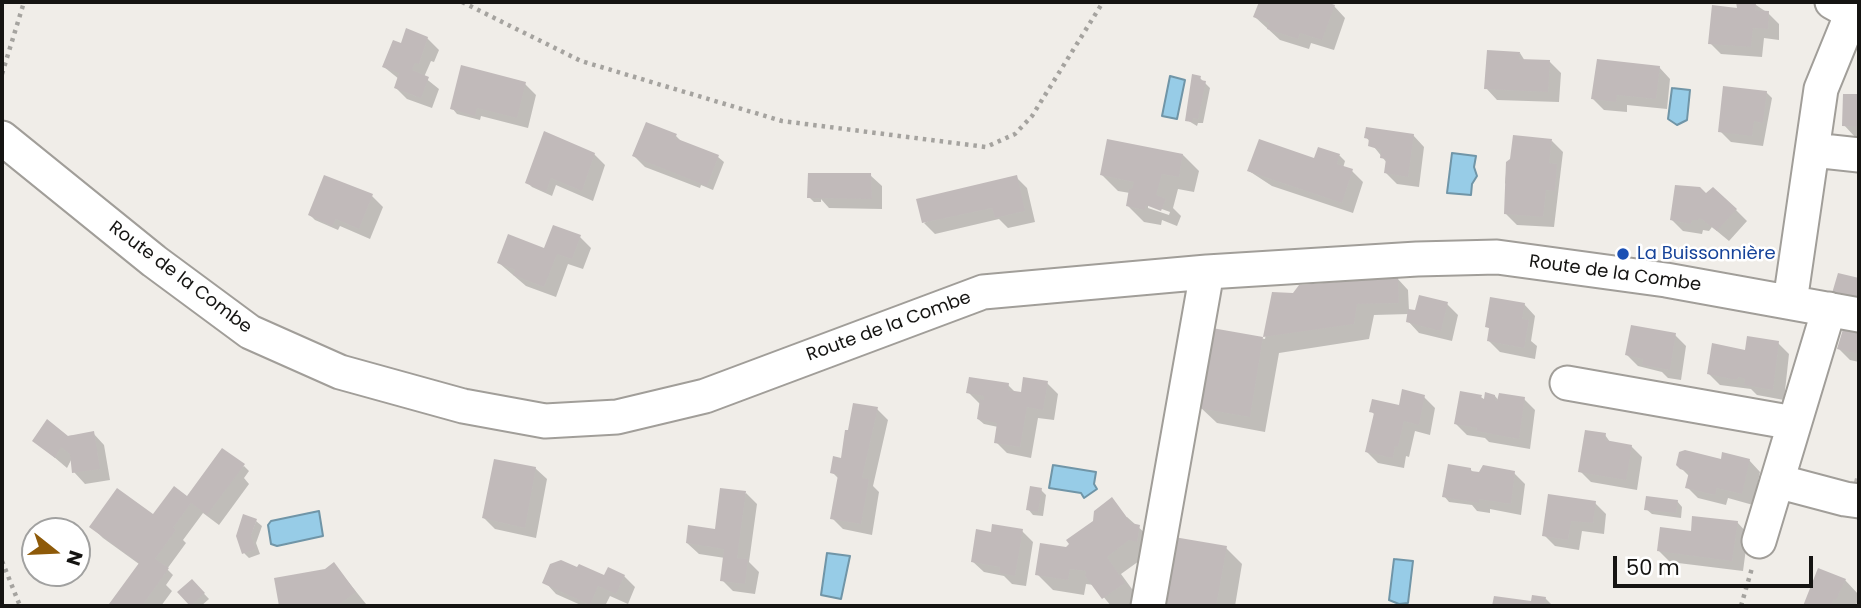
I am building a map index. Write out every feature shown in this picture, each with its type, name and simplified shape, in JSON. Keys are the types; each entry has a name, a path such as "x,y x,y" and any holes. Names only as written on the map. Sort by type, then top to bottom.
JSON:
{"street":[{"path":"1790,302 1821,89 1847,8"},
{"name":"Route de la Combe","path":"2,138 154,261 250,332 340,372 463,406 545,421 617,417 705,396 983,292 1207,272 1417,259 1497,257 1666,280 1844,312"},
{"path":"1813,150 1859,155"},
{"path":"1148,606 1207,272"},
{"path":"1759,541 1794,423 1844,312"},
{"path":"1567,383 1794,423"},
{"path":"1777,481 1845,499 1859,500"}],"path":[{"path":"2,74 24,2"},
{"path":"461,2 581,61 782,121 986,147 1015,134 1032,116 1103,2"},
{"path":"1741,606 1759,541"},
{"path":"2,561 20,606"}],"water":[{"path":"1170,76 1185,80 1177,119 1162,116"},
{"path":"1672,88 1690,90 1687,120 1677,125 1668,119"},
{"path":"1452,153 1476,156 1474,167 1477,176 1472,184 1471,195 1447,193"},
{"path":"1053,465 1096,472 1094,484 1097,489 1084,498 1081,493 1049,488"},
{"path":"319,511 323,536 277,546 271,544 268,525 271,521"},
{"path":"827,553 850,556 841,599 821,595"},
{"path":"1394,559 1413,561 1408,603 1399,604 1389,600"}],"building":[{"path":"1259,2 1326,2 1335,5 1322,40 1300,33 1298,39 1267,29 1269,23 1253,17"},
{"path":"1736,2 1756,4 1755,10 1769,11 1768,29 1753,28 1751,47 1708,44 1712,5 1737,8"},
{"path":"406,28 428,37 419,64 415,63 412,70 429,77 421,98 394,88 399,73 382,67 393,40 401,43"},
{"path":"1487,50 1520,52 1519,59 1550,60 1548,92 1484,89"},
{"path":"1597,59 1660,66 1656,99 1617,95 1616,102 1591,99"},
{"path":"461,65 526,82 517,118 477,108 475,116 450,109"},
{"path":"1192,74 1201,76 1200,80 1206,81 1198,119 1193,118 1192,122 1185,121"},
{"path":"1723,86 1767,91 1763,123 1754,121 1752,136 1718,132"},
{"path":"1843,94 1859,94 1859,127 1842,126"},
{"path":"646,122 677,134 675,138 719,155 707,186 632,156"},
{"path":"1366,127 1414,134 1408,177 1384,173 1386,159 1380,158 1381,150 1368,146 1369,139 1364,138"},
{"path":"544,131 595,153 582,191 551,178 546,192 525,183"},
{"path":"1513,135 1552,139 1549,163 1557,164 1555,191 1546,190 1543,217 1504,214 1506,162 1510,159"},
{"path":"1107,139 1183,154 1179,177 1162,174 1156,195 1166,199 1161,211 1146,205 1145,210 1126,206 1129,189 1132,189 1134,182 1100,175"},
{"path":"1259,139 1314,158 1318,147 1340,154 1337,164 1353,169 1342,203 1247,171"},
{"path":"808,173 871,173 872,199 807,198"},
{"path":"324,175 373,194 359,229 336,219 332,226 308,215"},
{"path":"1017,175 1025,211 995,218 992,208 922,223 916,199"},
{"path":"1675,185 1700,187 1706,193 1713,187 1737,209 1717,231 1700,218 1692,220 1691,224 1670,220"},
{"path":"553,225 581,235 572,259 557,254 544,287 513,275 515,270 497,263 508,234 544,248"},
{"path":"1838,273 1859,278 1859,308 1830,300"},
{"path":"1398,277 1399,303 1357,304 1354,324 1263,337 1272,292 1293,293 1299,285"},
{"path":"1419,295 1448,302 1441,331 1406,322 1408,309 1415,310"},
{"path":"1490,297 1525,303 1522,319 1529,320 1524,348 1487,341 1489,328 1485,327"},
{"path":"1631,325 1676,333 1670,370 1642,365 1643,359 1625,355"},
{"path":"1844,326 1859,329 1859,354 1837,349"},
{"path":"1212,328 1263,337 1250,417 1198,408"},
{"path":"1747,336 1779,341 1773,390 1744,385 1745,379 1739,377 1736,380 1707,374 1712,343 1745,350"},
{"path":"969,377 1009,383 1008,390 1021,392 1023,377 1048,381 1043,410 1027,407 1020,447 994,443 997,423 977,419 980,399 984,400 984,396 966,393"},
{"path":"1402,389 1425,395 1419,425 1404,421 1393,458 1365,452 1374,413 1369,412 1372,399 1399,405"},
{"path":"1460,391 1482,395 1481,398 1484,399 1485,392 1495,395 1497,401 1499,393 1525,397 1519,439 1454,424"},
{"path":"853,403 878,407 862,478 869,479 861,524 830,519 838,475 830,473 833,456 841,458"},
{"path":"47,419 68,436 94,431 100,469 72,473 70,454 61,447 55,458 32,441"},
{"path":"1585,430 1606,433 1605,440 1632,445 1626,480 1578,472"},
{"path":"222,448 245,464 207,515 191,503 155,559 169,568 142,606 109,604 139,563 91,528 91,524 117,488 153,514 174,486 187,496"},
{"path":"1685,450 1721,459 1722,452 1750,459 1742,494 1717,488 1715,495 1685,488 1689,472 1676,465 1679,452"},
{"path":"494,459 536,467 525,528 482,518"},
{"path":"1448,464 1479,472 1483,465 1515,471 1511,504 1479,499 1479,503 1442,497"},
{"path":"1030,486 1042,488 1038,512 1026,510"},
{"path":"720,488 746,491 737,558 748,559 745,584 720,581 724,549 686,543 688,525 715,529"},
{"path":"1548,494 1596,501 1593,523 1571,521 1568,540 1542,536"},
{"path":"1646,496 1678,500 1676,513 1644,510"},
{"path":"1112,497 1131,523 1140,525 1137,542 1129,540 1107,557 1125,583 1102,599 1085,576 1086,571 1070,569 1068,580 1035,575 1040,543 1066,547 1069,544 1066,540 1093,521 1094,511"},
{"path":"243,514 257,519 251,536 256,549 242,554 236,536"},
{"path":"1692,516 1738,521 1732,561 1657,551 1660,527 1691,531"},
{"path":"992,524 1023,529 1015,576 999,573 1000,567 971,562 976,529 991,532"},
{"path":"1174,537 1227,546 1216,606 1162,606"},
{"path":"561,560 577,567 579,564 604,575 608,567 625,575 616,594 598,586 590,605 542,583 550,564"},
{"path":"334,562 356,592 337,606 279,606 274,578 325,569"},
{"path":"1818,568 1846,579 1831,606 1803,606"},
{"path":"192,579 205,593 190,606 177,592"},
{"path":"1532,595 1546,597 1544,606 1492,606 1494,596 1531,601"}],"place":[{"name":"La Buissonnière","path":"1623,254"}]}
